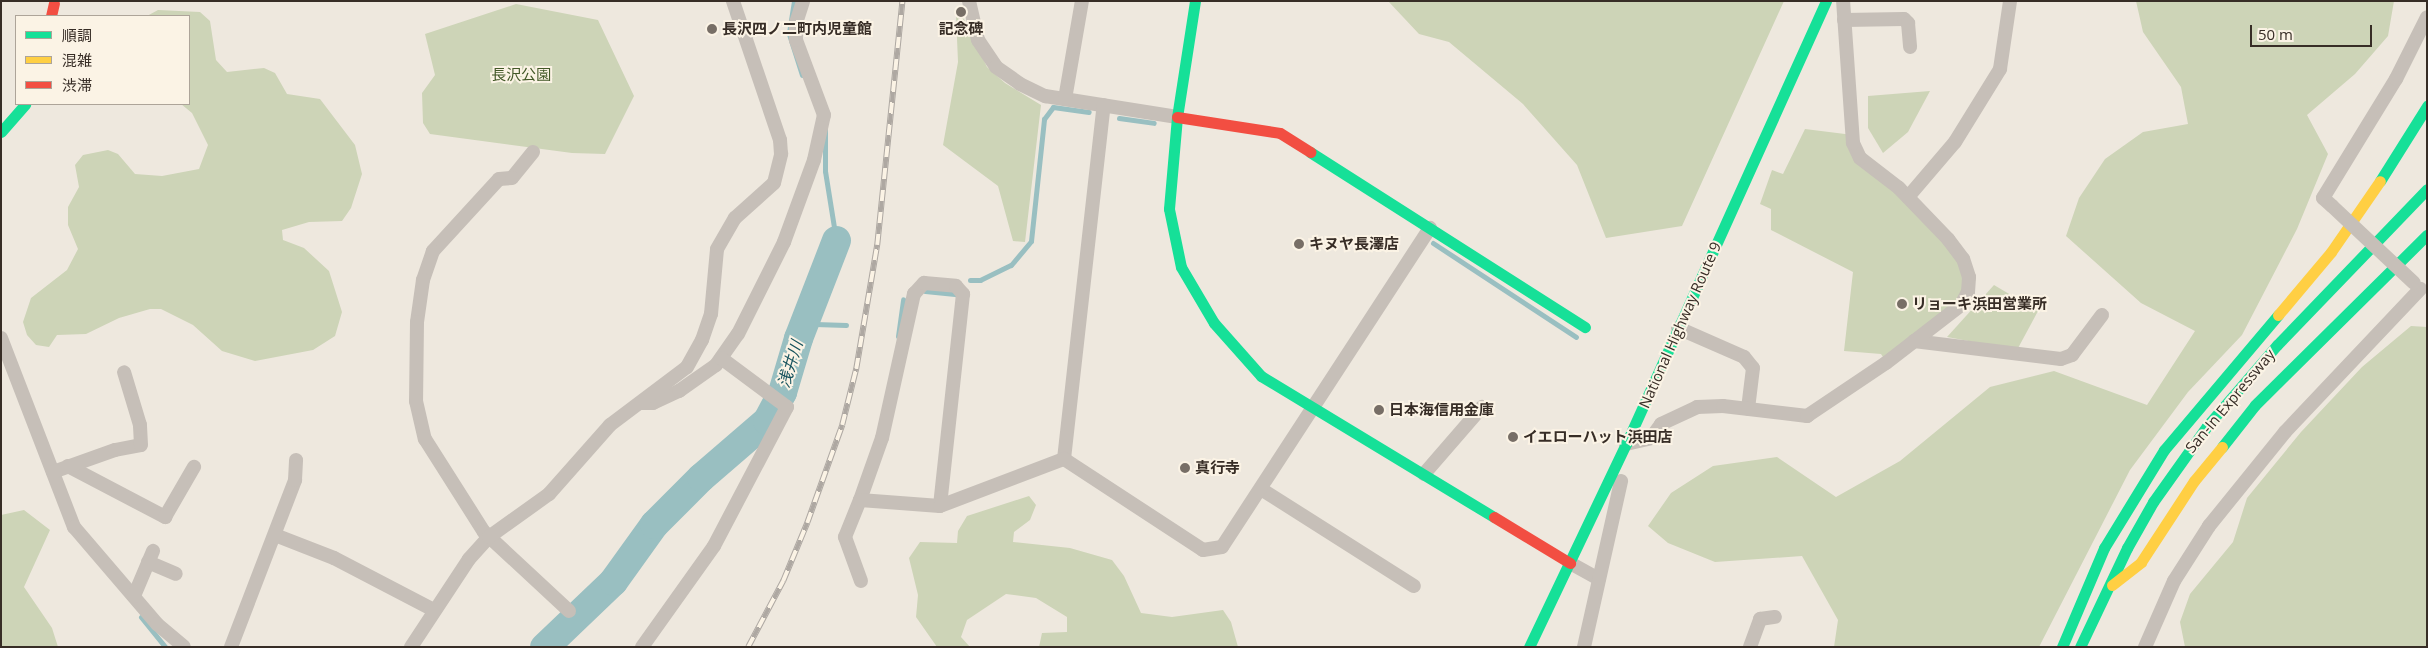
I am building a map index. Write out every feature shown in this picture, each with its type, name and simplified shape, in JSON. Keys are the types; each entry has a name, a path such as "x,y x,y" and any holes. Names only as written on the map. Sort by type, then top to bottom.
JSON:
{"main road":[{"path":"1195,1 1177,117 1169,209 1181,267 1214,323 1261,376 1570,563"},
{"name":"National Highway Route 9","path":"1530,647 1626,444 1826,1"},
{"path":"2062,647 2104,548 2164,450 2331,252 2388,167 2425,102"},
{"path":"1,132 24,105"},
{"path":"1177,117 1280,133 1585,327"},
{"name":"San-In Expressway","path":"2080,647 2105,590 2153,502 2207,426 2277,345 2427,189"},
{"path":"2105,590 2141,562 2194,481 2255,405 2427,235"}],"street":[{"path":"411,647 469,559 489,537 549,494 610,425 687,367 711,314 717,249 735,218 774,183 781,154 780,140 733,1"},
{"path":"639,403 653,403 680,391 721,358 738,334 784,242 814,160 824,115 796,40 796,23 803,1"},
{"path":"968,1 969,14 978,40 996,67 1045,96 1177,117"},
{"path":"1065,100 1082,1"},
{"path":"1626,444 1651,438 1662,424 1697,407 1748,409 1807,416 1846,393 1961,305 1968,292 1969,277 1964,259 1948,239 1908,197 1860,158 1853,143 1843,1"},
{"path":"1908,197 1954,142 2000,69 2010,1"},
{"path":"2145,647 2174,581 2210,526 2286,432 2420,290 2323,198 2396,79 2427,17"},
{"path":"1844,20 1904,19 1908,23 1910,47"},
{"path":"1064,459 1104,105"},
{"path":"533,152 512,178 499,179 434,251 423,280 417,322 416,401 425,439 489,537 569,611"},
{"path":"1064,459 1202,550 1222,547 1430,228"},
{"path":"861,581 845,537 882,438 914,294 924,283 956,286 963,294 940,506"},
{"path":"1914,341 2061,359 2072,355 2102,315"},
{"path":"1678,328 1744,357 1752,368 1748,409"},
{"path":"1,338 74,527 157,624 184,647"},
{"path":"642,647 719,539 787,407 721,358"},
{"path":"53,472 115,450 138,447 143,442 124,372"},
{"path":"1424,474 1482,407"},
{"path":"860,500 940,506 1064,459"},
{"path":"232,647 296,480 296,460"},
{"path":"68,466 162,517 168,516 194,467"},
{"path":"1584,647 1621,481"},
{"path":"1261,489 1414,586"},
{"path":"275,535 334,558 434,610"},
{"path":"134,596 151,556 176,574"},
{"path":"1570,563 1599,579"},
{"path":"1750,647 1760,619 1775,616"}],"green space":[{"path":"1388,1 1784,1 1682,226 1606,238 1577,165 1523,104 1449,42 1419,34"},
{"path":"2136,1 2394,1 2388,36 2355,74 2307,115 2328,154 2297,229 2242,335 2188,392 2130,470 2039,647 1834,647 1838,620 1802,556 1715,562 1668,543 1648,526 1671,493 1713,466 1777,457 1836,497 1900,461 1990,387 2054,371 2147,405 2195,331 2141,303 2066,236 2079,198 2105,159 2143,132 2188,124 2181,87 2143,32"},
{"name":"長沢公園","path":"516,4 598,20 634,96 605,154 572,153 430,134 423,123 422,93 435,75 425,34"},
{"path":"158,10 200,12 210,21 216,60 227,72 264,68 275,73 287,94 320,99 355,145 362,174 351,208 342,221 309,222 282,230 283,240 304,248 329,271 342,312 335,336 313,350 255,361 222,351 193,325 161,309 150,309 119,318 86,334 57,335 49,347 36,345 27,335 23,322 31,298 67,270 78,249 68,225 68,207 79,187 75,165 83,155 108,150 118,154 135,174 162,176 199,169 208,145 192,113 182,105 190,105 190,15 149,15"},
{"path":"956,15 963,17 987,67 1005,83 1041,105 1025,242 1013,241 998,186 943,145 958,62"},
{"path":"1930,91 1908,132 1883,153 1868,128 1868,96"},
{"path":"1805,129 1853,135 1857,157 1960,255 1969,277 1963,301 1885,360 1881,354 1844,351 1853,272 1771,230 1771,209 1760,204 1772,170 1783,174"},
{"path":"1994,285 2038,311 2017,350 1947,337"},
{"path":"2411,326 2427,327 2427,647 2185,647 2180,622 2190,594 2233,542 2247,498 2301,432 2362,367"},
{"path":"1029,496 1036,505 1030,520 1014,532 1013,542 1070,548 1112,560 1124,576 1141,613 1172,617 1223,610 1231,622 1238,647 1039,647 1042,633 1067,632 1067,617 1036,598 1006,594 967,620 961,637 970,647 937,647 916,617 918,595 909,558 920,542 957,543 958,531 967,516"},
{"path":"24,510 50,530 24,587 52,628 58,647 1,647 1,515"}],"waterway":[{"name":"浅井川","path":"794,1 789,34 802,75"},
{"path":"970,280 980,280 1011,265 1031,241 1044,119 1053,107 1089,112"},
{"path":"1119,118 1154,123"},
{"name":"浅井川","path":"825,129 825,171 836,240"},
{"name":"浅井川","path":"544,647 613,581 654,524 701,477 767,420 782,392 798,338 836,240"},
{"path":"1433,243 1576,337"},
{"path":"925,291 955,294"},
{"path":"898,336 903,299"},
{"path":"815,324 846,325"},
{"path":"141,617 165,647"}],"railway":[{"path":"748,647 783,581 807,523 842,425 856,369 877,245 902,1"}],"traffic: fast":[{"path":"1195,1 1177,117 1169,209 1181,267 1214,323 1261,376 1494,517"},
{"path":"1529,647 1626,444 1826,1"},
{"path":"1,132 24,105"},
{"path":"2380,181 2427,106"},
{"path":"1310,152 1585,327"},
{"path":"2080,647 2127,548 2153,502 2207,426 2277,345 2427,189"},
{"path":"2222,447 2255,405 2427,235"},
{"path":"2062,647 2104,548 2164,450 2278,315"}],"traffic: slow":[{"path":"2278,315 2331,252 2380,181"},
{"path":"2112,585 2141,562 2194,481 2222,447"}],"traffic: jam":[{"path":"51,15 54,3"},
{"path":"1177,117 1280,133 1310,152"},
{"path":"1494,517 1570,563"}],"place":[{"name":"記念碑","path":"961,12"},
{"name":"長沢四ノ二町内児童館","path":"712,29"},
{"name":"キヌヤ長澤店","path":"1299,244"},
{"name":"リョーキ浜田営業所","path":"1902,304"},
{"name":"日本海信用金庫","path":"1379,410"},
{"name":"イエローハット浜田店","path":"1513,437"},
{"name":"真行寺","path":"1185,468"}]}
